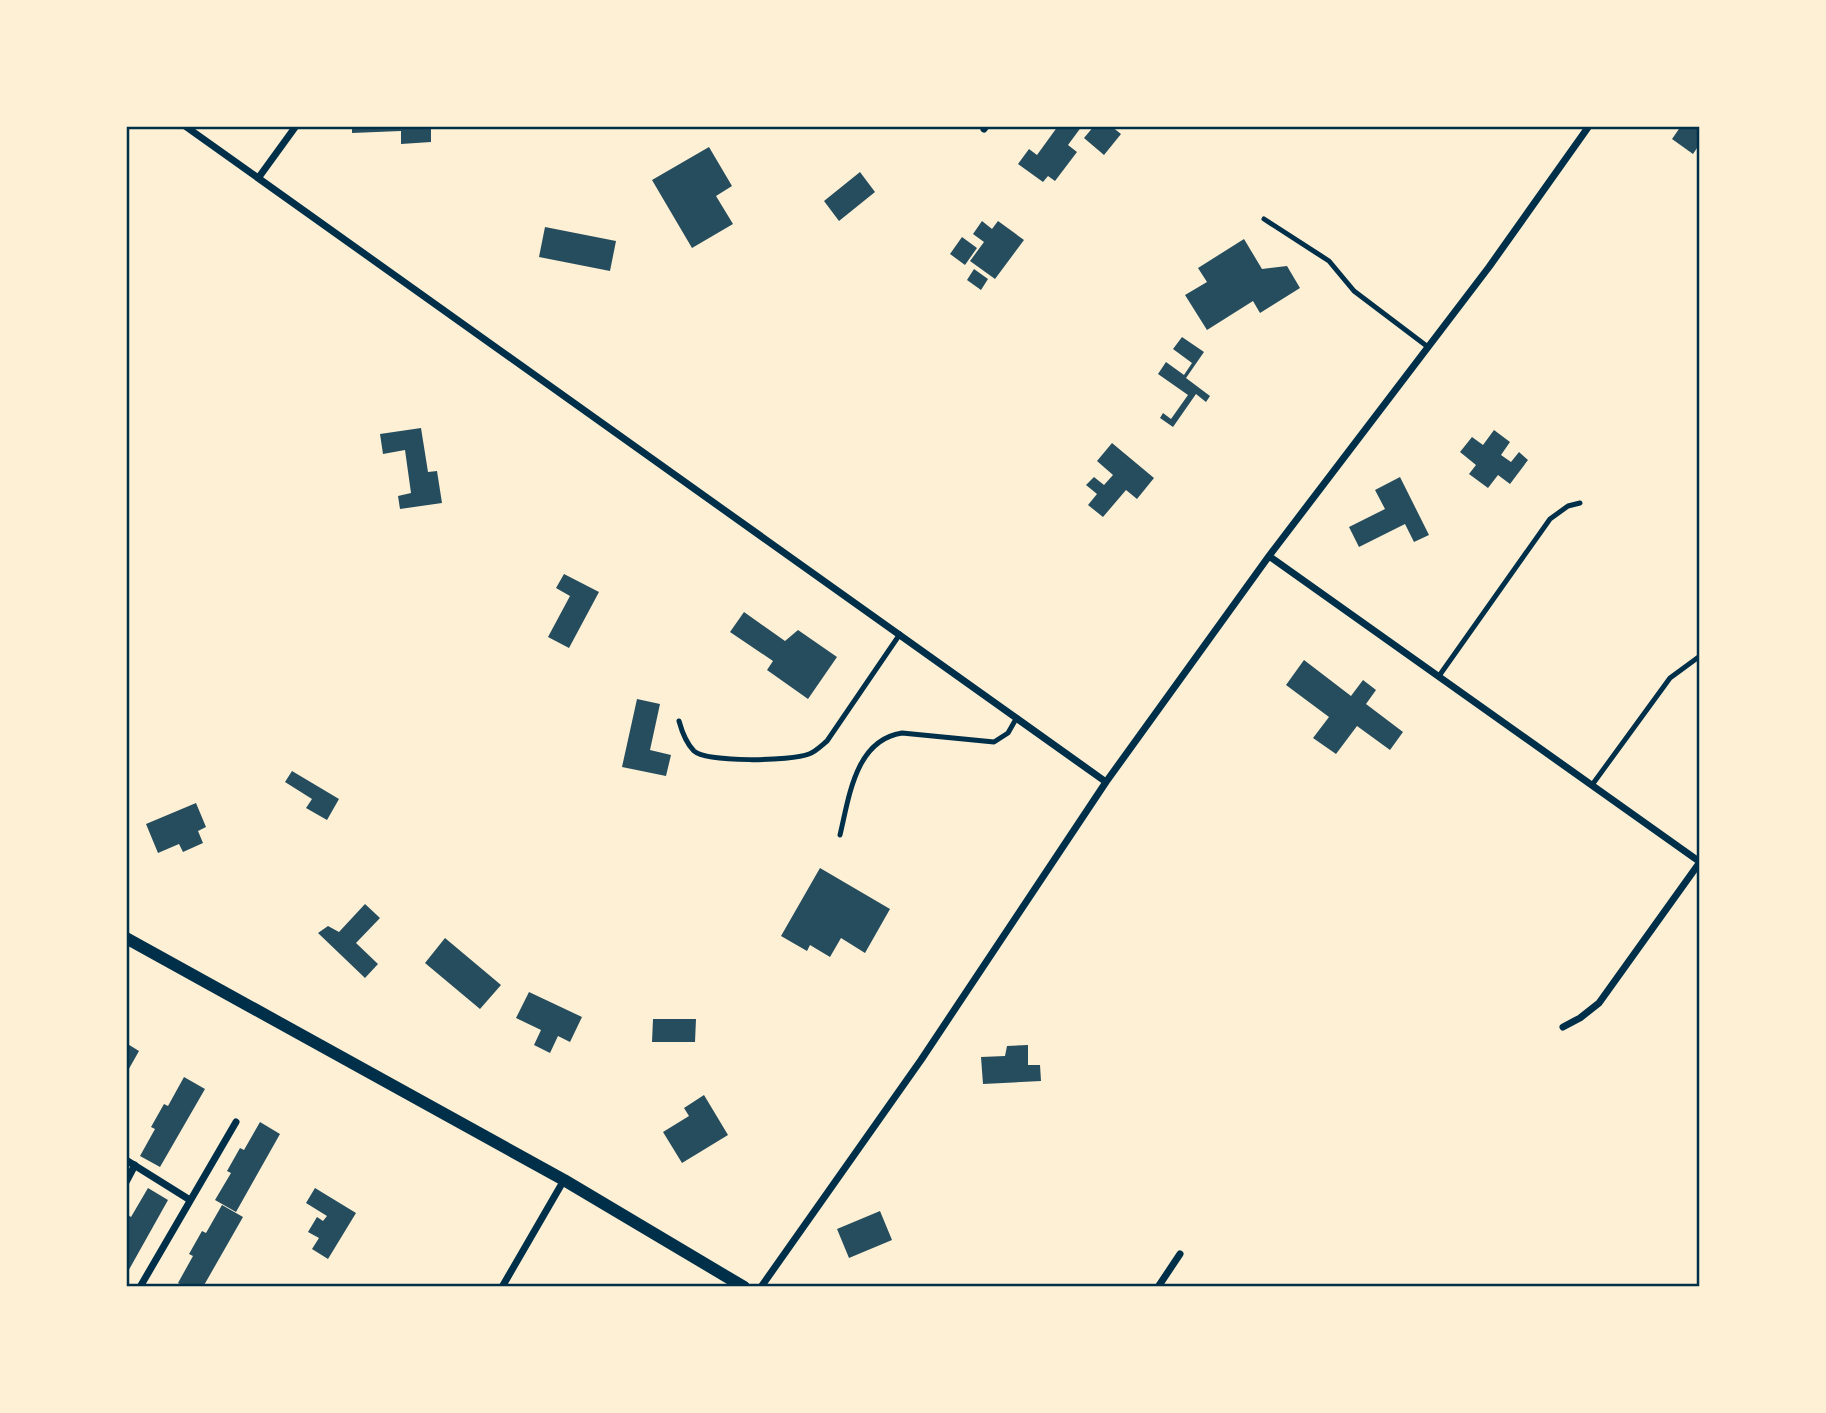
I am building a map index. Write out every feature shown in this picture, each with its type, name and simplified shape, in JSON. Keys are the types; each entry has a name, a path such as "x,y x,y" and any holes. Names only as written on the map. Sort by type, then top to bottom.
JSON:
{"street":[{"path":"185,126 1107,782"},
{"path":"259,177 296,126"},
{"path":"761,1287 921,1060 1107,782 1269,556 1489,267 1589,126"},
{"path":"1269,556 1700,862 1599,1003 1563,1027"},
{"path":"126,938 564,1181 744,1287"},
{"path":"139,1287 236,1122"},
{"path":"126,1160 190,1200"},
{"path":"126,1181 135,1165"},
{"path":"502,1287 564,1181"},
{"path":"1158,1287 1180,1254"}],"lane":[{"path":"1264,219 1329,261 1354,291 1428,347"},
{"path":"1438,676 1550,519 1568,506 1580,503"},
{"path":"679,722 684,738 695,752 710,758 785,759 810,754 827,741 900,634"},
{"path":"1592,785 1670,678 1700,656"},
{"path":"840,835 854,775 880,741 902,733 994,742 1008,733 1016,719"}],"building":[{"path":"352,126 431,126 431,142 401,144 401,131 352,133"},
{"path":"1058,126 1082,126 1068,145 1077,152 1055,181 1048,176 1043,182 1018,164 1029,149 1037,155"},
{"path":"1094,126 1111,126 1121,134 1104,155 1084,138"},
{"path":"1681,126 1700,126 1700,149 1697,148 1693,154 1672,139"},
{"path":"709,147 732,186 716,196 733,224 692,248 652,180"},
{"path":"860,172 875,192 839,221 824,201"},
{"path":"982,221 992,229 998,221 1024,240 995,279 970,261 984,242 973,234"},
{"path":"545,227 616,241 610,271 539,257"},
{"path":"962,237 977,248 965,265 950,254"},
{"path":"1244,239 1262,269 1287,266 1300,288 1260,313 1253,301 1207,330 1185,295 1207,282 1198,268"},
{"path":"974,269 988,279 981,290 967,280"},
{"path":"1182,337 1204,352 1186,378 1210,396 1206,402 1196,394 1173,427 1160,418 1163,413 1171,419 1188,395 1158,374 1166,362 1184,375 1192,363 1173,349"},
{"path":"421,428 428,472 437,471 442,503 400,509 398,496 411,493 405,450 383,454 380,434"},
{"path":"1494,430 1510,442 1501,455 1511,462 1519,452 1528,460 1510,484 1498,475 1488,488 1469,474 1476,465 1460,452 1472,437 1483,445"},
{"path":"1112,443 1154,478 1137,499 1126,490 1103,517 1088,505 1097,494 1086,485 1094,477 1104,485 1113,475 1097,461"},
{"path":"1400,477 1429,535 1414,542 1405,524 1359,547 1349,527 1385,509 1375,490"},
{"path":"564,574 599,592 569,648 548,637 570,596 556,588"},
{"path":"744,612 785,641 798,630 837,657 808,699 767,670 773,661 730,632"},
{"path":"1304,660 1351,696 1363,680 1376,690 1366,704 1403,732 1390,750 1357,726 1336,754 1313,738 1329,717 1286,685"},
{"path":"637,699 660,704 650,750 671,755 666,776 622,767"},
{"path":"292,771 339,799 327,820 306,808 312,799 285,782"},
{"path":"196,803 206,827 198,831 203,843 183,852 179,844 158,853 146,824"},
{"path":"820,868 890,909 865,953 841,938 830,957 810,945 807,951 781,936"},
{"path":"365,904 380,918 356,943 378,964 365,978 318,933 328,926 339,932"},
{"path":"445,938 501,985 480,1009 425,963"},
{"path":"529,992 582,1017 570,1042 558,1036 550,1053 534,1045 541,1030 516,1018"},
{"path":"653,1019 696,1019 695,1042 652,1042"},
{"path":"126,1043 139,1051 126,1074"},
{"path":"1028,1045 1028,1065 1040,1065 1041,1081 983,1084 981,1057 1005,1056 1007,1046"},
{"path":"184,1077 205,1089 160,1167 140,1156 155,1129 151,1127 164,1104 168,1106"},
{"path":"704,1095 728,1135 682,1163 663,1132 689,1116 684,1108"},
{"path":"260,1122 280,1134 236,1212 215,1200 231,1173 227,1171 240,1148 244,1150"},
{"path":"148,1188 168,1200 126,1275 126,1218 128,1215 131,1217"},
{"path":"315,1188 356,1213 328,1259 312,1249 319,1238 308,1232 317,1217 323,1221 327,1216 306,1203"},
{"path":"222,1205 243,1217 203,1287 185,1287 178,1283 193,1256 189,1254 202,1231 206,1233"},
{"path":"880,1211 892,1240 849,1258 837,1229"}]}
